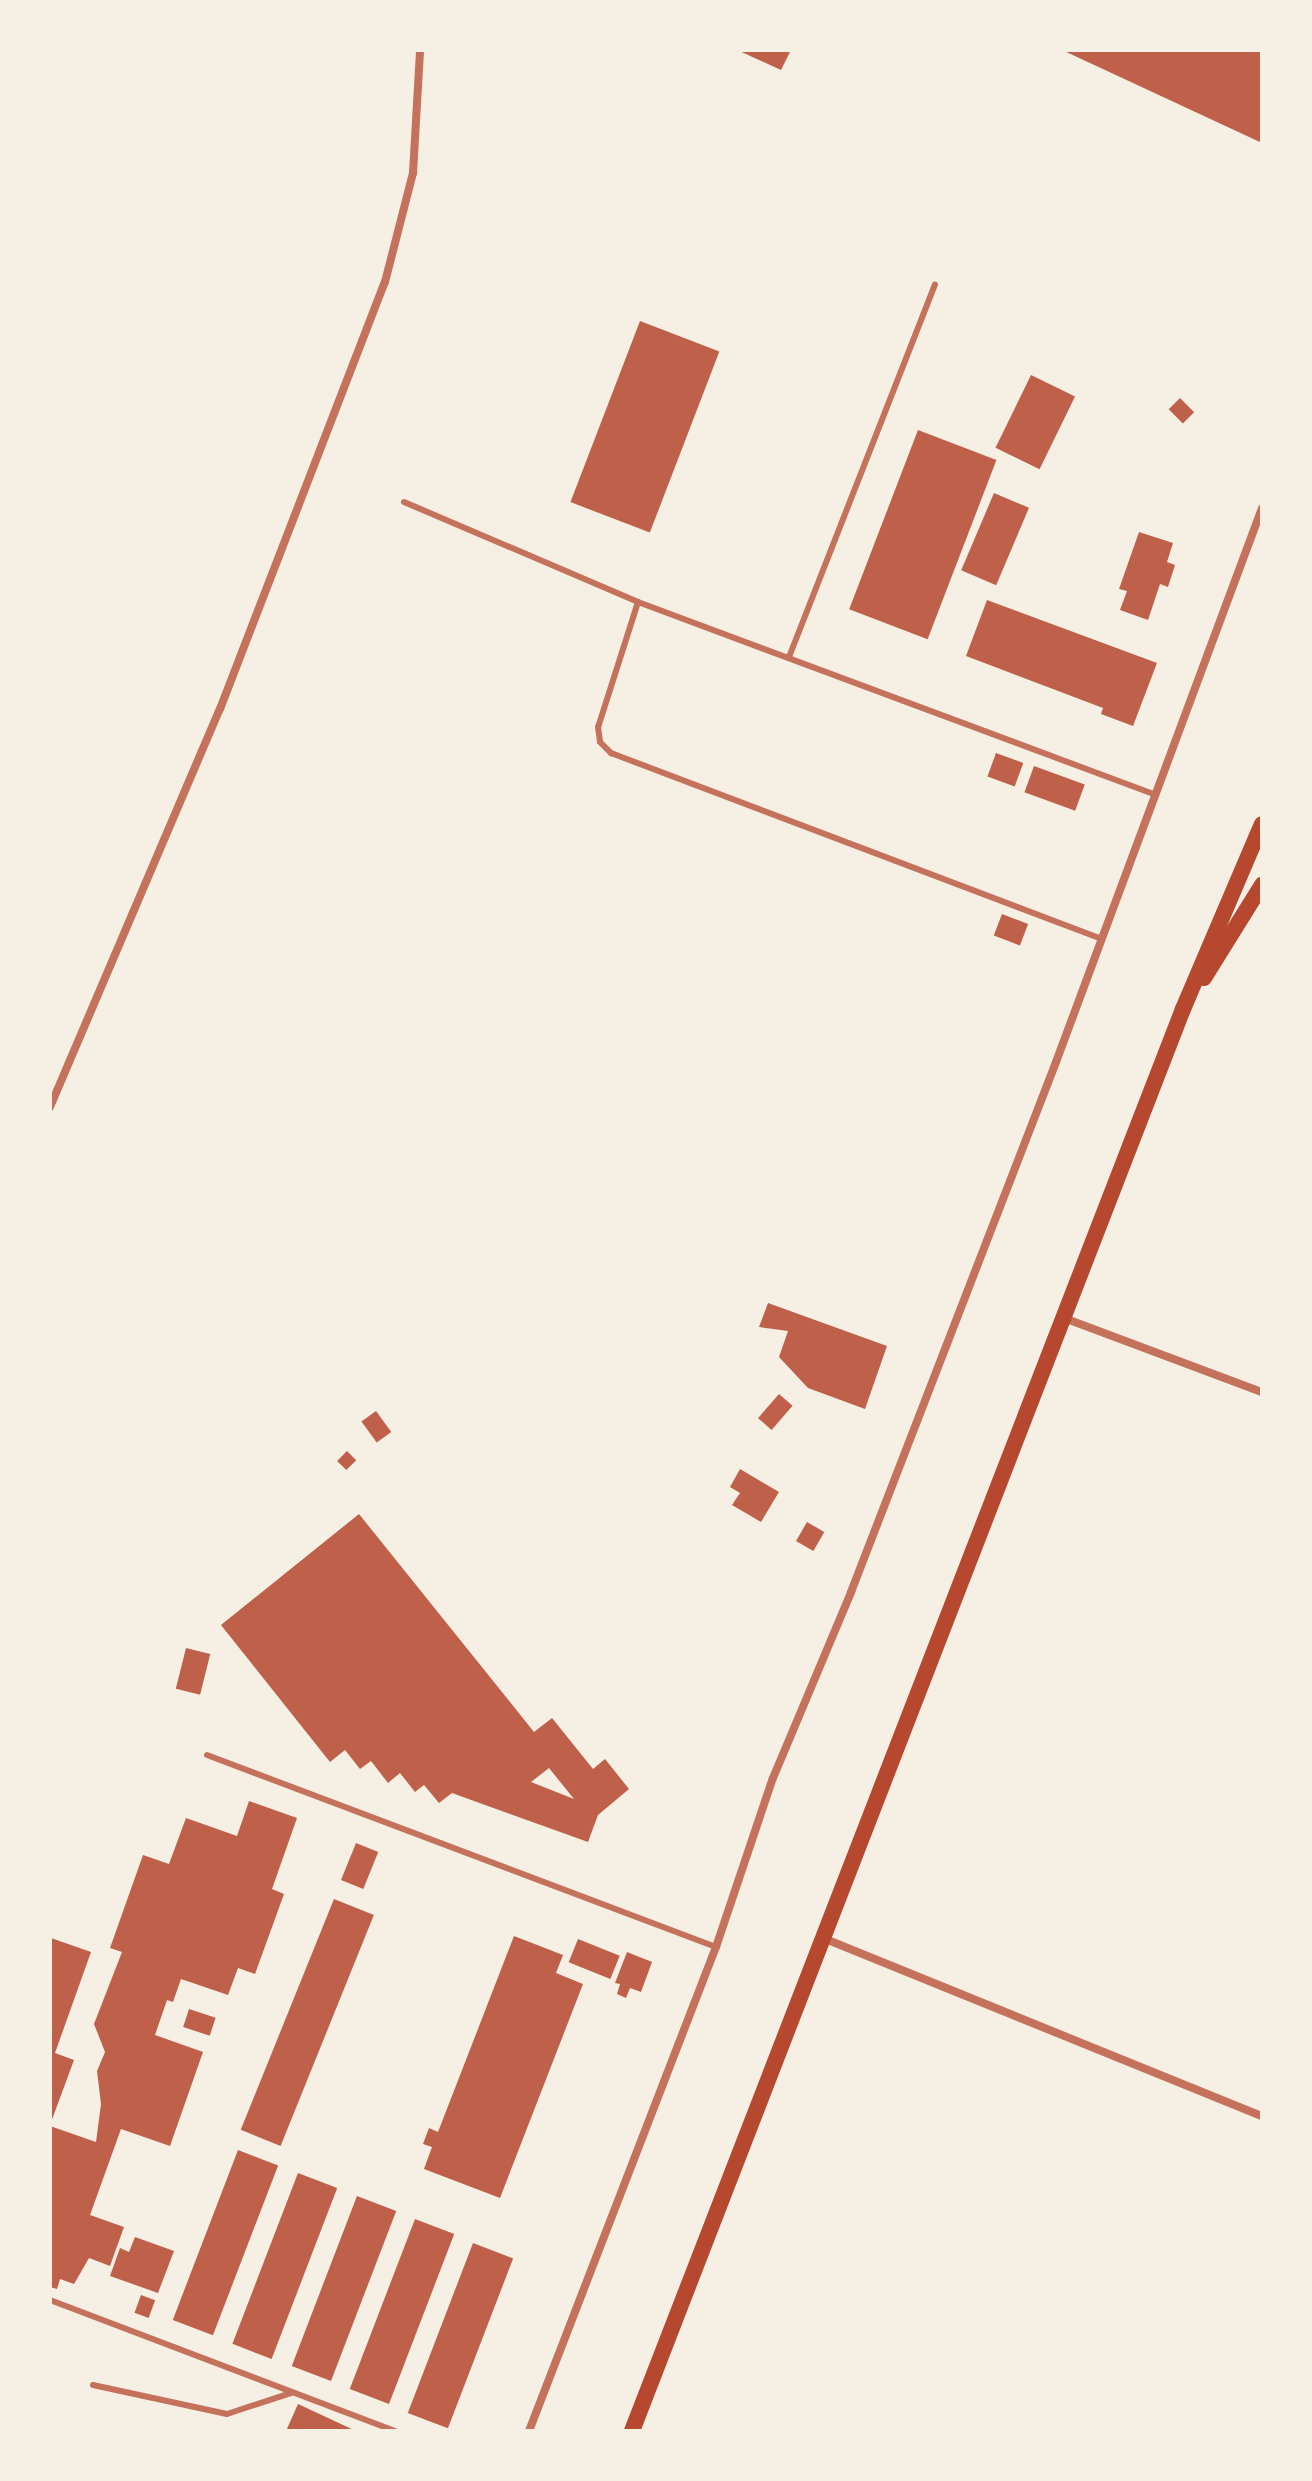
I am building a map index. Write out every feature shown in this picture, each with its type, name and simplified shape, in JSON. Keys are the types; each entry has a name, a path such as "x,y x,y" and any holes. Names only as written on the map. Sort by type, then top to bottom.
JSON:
{"main road":[{"path":"632,2431 1183,1009 1262,824"},
{"path":"1183,1009 1262,885"}],"street":[{"path":"50,1107 220,709 385,282 413,173 420,50"},
{"path":"529,2431 716,1947 773,1778 851,1592 1102,939 1262,508"},
{"path":"1063,1317 1262,1392"},
{"path":"822,1938 1262,2116"}],"lane":[{"path":"789,657 935,285"},
{"path":"404,502 638,602 1156,795"},
{"path":"638,602 598,727 600,742 611,753 1102,939"},
{"path":"207,1755 716,1947"},
{"path":"50,2300 395,2431"},
{"path":"93,2385 227,2414 291,2393"}],"building":[{"path":"737,50 791,50 781,70"},
{"path":"1062,50 1262,50 1262,143"},
{"path":"640,321 719,351 650,533 570,502"},
{"path":"1031,375 1075,396 1040,469 995,448"},
{"path":"1180,398 1194,412 1183,423 1169,409"},
{"path":"918,430 996,460 928,639 849,609"},
{"path":"994,493 1029,508 996,585 961,570"},
{"path":"1139,532 1173,543 1167,562 1175,565 1168,587 1160,584 1148,620 1120,610 1127,591 1119,589"},
{"path":"987,600 1157,663 1133,726 1101,714 1103,708 966,656"},
{"path":"996,753 1023,763 1015,786 987,776"},
{"path":"1034,766 1085,784 1075,811 1024,792"},
{"path":"1002,914 1028,924 1020,946 994,935"},
{"path":"768,1303 887,1346 865,1409 808,1388 779,1357 788,1331 759,1327"},
{"path":"779,1394 793,1406 772,1430 758,1418"},
{"path":"376,1411 391,1432 377,1443 361,1422"},
{"path":"347,1451 356,1460 346,1470 337,1461"},
{"path":"740,1469 779,1492 761,1522 732,1505 740,1493 730,1487"},
{"path":"359,1514 534,1732 552,1718 593,1769 605,1759 629,1789 598,1815 588,1842 452,1793 439,1803 424,1785 415,1792 400,1773 388,1783 371,1761 360,1769 345,1750 330,1762 221,1625","holes":["549,1768 574,1799 531,1782"]},
{"path":"807,1522 824,1532 813,1551 796,1541"},
{"path":"186,1648 210,1654 200,1695 176,1689"},
{"path":"249,1801 297,1818 272,1889 284,1894 255,1974 238,1968 228,1995 181,1979 173,2002 167,2000 155,2035 203,2052 170,2146 121,2129 90,2215 124,2227 110,2266 89,2258 74,2284 60,2279 57,2289 50,2287 50,2126 96,2142 101,2104 97,2071 105,2052 94,2024 122,1952 110,1948 143,1855 169,1864 186,1818 237,1836"},
{"path":"356,1843 378,1852 363,1889 341,1880"},
{"path":"334,1899 374,1915 281,2146 241,2130"},
{"path":"514,1936 563,1955 556,1973 583,1984 500,2198 424,2169 432,2147 423,2144 429,2128 438,2132"},
{"path":"51,1938 91,1952 55,2053 74,2060 50,2125"},
{"path":"578,1939 620,1956 610,1979 569,1962"},
{"path":"627,1952 652,1962 641,1992 630,1988 626,1998 617,1994 620,1984 615,1983"},
{"path":"189,2009 216,2018 210,2036 183,2027"},
{"path":"238,2150 278,2165 213,2335 173,2320"},
{"path":"298,2173 337,2188 272,2359 232,2344"},
{"path":"357,2196 396,2211 331,2381 292,2366"},
{"path":"415,2219 454,2234 389,2404 350,2389"},
{"path":"135,2237 174,2251 158,2293 110,2276 120,2248 129,2252"},
{"path":"473,2243 513,2258 448,2428 408,2413"},
{"path":"141,2295 155,2300 149,2318 135,2313"},
{"path":"298,2404 356,2431 286,2431"}]}
